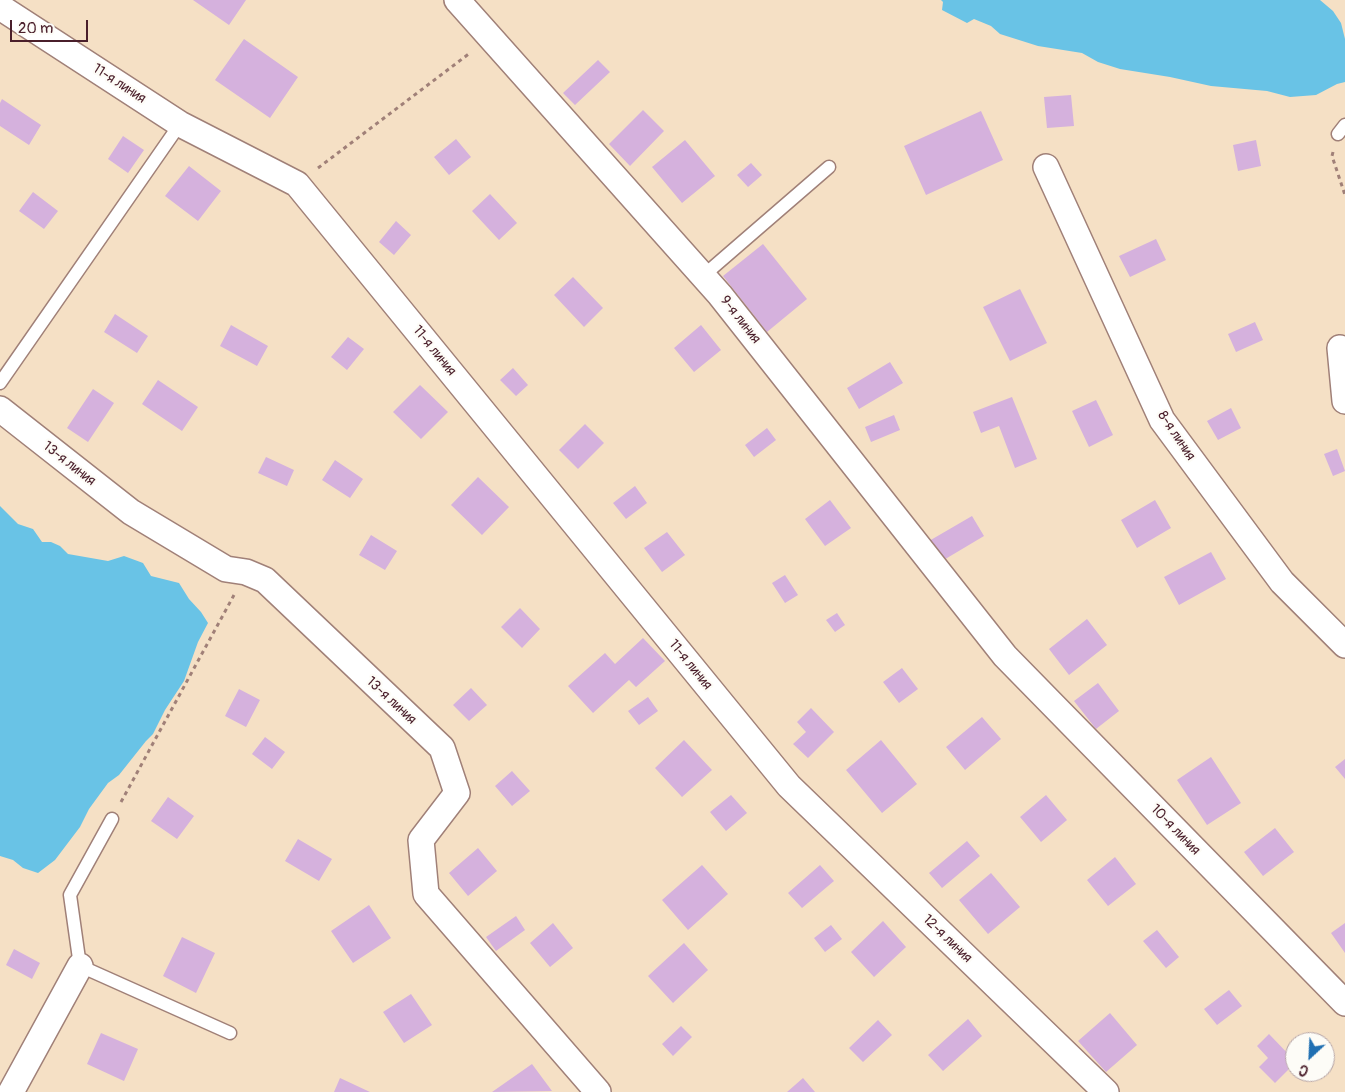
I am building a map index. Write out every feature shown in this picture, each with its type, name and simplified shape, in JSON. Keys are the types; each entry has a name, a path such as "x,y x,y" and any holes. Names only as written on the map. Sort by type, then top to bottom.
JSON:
{"street":[{"name":"9-я линия","path":"457,0 720,295 1005,656"},
{"name":"11-я линия","path":"0,7 180,124 297,184 789,786"},
{"name":"8-я линия","path":"1046,167 1162,420 1282,582 1345,645"},
{"path":"1340,348 1345,400"},
{"name":"13-я линия","path":"0,409 131,512 226,569 246,572 264,580 442,748 457,793 420,840 426,894 598,1092"},
{"name":"10-я линия","path":"1005,656 1345,1003"},
{"name":"12-я линия","path":"789,786 1106,1092"},
{"path":"11,1092 80,966"}],"lane":[{"path":"0,383 180,124"},
{"path":"703,276 829,166"},
{"path":"112,818 70,895 80,966 230,1033"}],"path":[{"path":"297,184 490,38"},
{"path":"1341,129 1332,156 1345,195"},
{"path":"112,818 246,572"}],"water":[{"path":"941,0 1320,0 1333,11 1341,23 1345,39 1345,82 1316,95 1290,97 1267,91 1211,86 1120,69 1098,62 1082,53 1038,46 1000,34 991,26 974,19 967,23 942,10 943,2"},
{"path":"0,506 18,524 33,529 42,542 51,542 60,546 68,554 108,561 124,556 143,563 151,576 179,583 208,623 198,642 184,681 165,710 153,734 119,775 108,783 89,809 80,827 55,860 38,873 23,868 13,860 0,856"}],"building":[{"path":"193,0 246,0 229,25"},
{"path":"244,39 298,77 270,118 215,80"},
{"path":"598,60 610,72 575,105 563,93"},
{"path":"1071,95 1074,126 1047,128 1044,97"},
{"path":"2,99 41,125 29,145 0,126 0,103"},
{"path":"643,110 664,131 630,166 609,144"},
{"path":"981,111 1003,160 926,195 904,146"},
{"path":"123,136 144,150 128,173 108,159"},
{"path":"456,139 471,157 449,175 434,157"},
{"path":"685,140 715,176 682,203 652,167"},
{"path":"1256,140 1261,166 1238,171 1233,145"},
{"path":"751,163 762,175 748,187 737,175"},
{"path":"189,166 221,191 198,221 165,196"},
{"path":"33,192 58,211 44,229 19,211"},
{"path":"490,194 517,223 499,240 472,211"},
{"path":"396,221 411,235 394,255 379,242"},
{"path":"1156,239 1166,260 1130,277 1119,256"},
{"path":"763,244 807,299 767,332 723,276"},
{"path":"573,277 603,308 584,327 554,295"},
{"path":"1020,289 1047,343 1010,361 983,307"},
{"path":"115,314 148,336 137,353 104,332"},
{"path":"1255,322 1263,340 1236,352 1228,334"},
{"path":"231,325 268,346 257,366 220,346"},
{"path":"701,325 721,350 694,372 674,348"},
{"path":"348,337 364,349 347,370 331,357"},
{"path":"890,362 903,383 859,409 847,388"},
{"path":"513,368 528,385 516,396 500,380"},
{"path":"158,380 198,407 182,431 142,404"},
{"path":"420,385 448,412 421,439 393,412"},
{"path":"93,389 114,403 88,442 67,428"},
{"path":"1012,397 1037,459 1015,468 999,426 981,433 973,412"},
{"path":"1096,400 1113,435 1089,447 1072,411"},
{"path":"1231,408 1241,428 1218,440 1207,421"},
{"path":"894,415 900,430 871,442 865,427"},
{"path":"585,424 604,443 578,469 559,450"},
{"path":"767,428 776,440 754,457 745,445"},
{"path":"1337,449 1345,471 1333,476 1324,454"},
{"path":"266,457 294,470 287,486 258,473"},
{"path":"335,460 363,479 350,498 322,480"},
{"path":"478,477 509,507 482,535 451,505"},
{"path":"635,486 647,503 626,519 613,503"},
{"path":"830,500 851,528 825,546 805,519"},
{"path":"1155,500 1171,528 1137,548 1121,520"},
{"path":"972,516 984,536 942,561 929,541"},
{"path":"667,532 685,555 662,572 644,548"},
{"path":"371,535 397,551 385,570 359,555"},
{"path":"1211,552 1226,579 1179,605 1164,577"},
{"path":"785,575 798,595 785,603 772,583"},
{"path":"520,608 540,629 522,648 501,627"},
{"path":"837,613 845,625 835,632 826,620"},
{"path":"1087,619 1107,645 1069,675 1049,649"},
{"path":"643,638 665,661 636,687 629,680 593,713 568,686 605,653 615,664"},
{"path":"902,668 918,689 899,703 883,682"},
{"path":"1098,683 1119,711 1096,729 1074,701"},
{"path":"471,688 487,705 469,721 453,705"},
{"path":"239,689 260,700 246,727 225,716"},
{"path":"648,697 658,711 639,725 628,711"},
{"path":"811,708 834,732 808,758 793,744 806,732 797,722"},
{"path":"982,717 1001,739 965,770 946,747"},
{"path":"265,737 285,752 272,769 252,754"},
{"path":"684,740 712,770 682,797 655,768"},
{"path":"881,740 917,784 882,813 846,770"},
{"path":"1211,757 1241,803 1207,825 1177,780"},
{"path":"1345,759 1345,779 1335,767"},
{"path":"512,771 530,791 512,806 495,786"},
{"path":"731,795 747,813 726,831 710,812"},
{"path":"1046,795 1067,820 1041,842 1020,817"},
{"path":"168,797 194,816 177,839 151,821"},
{"path":"1275,828 1294,852 1263,876 1244,852"},
{"path":"298,839 332,859 319,881 285,861"},
{"path":"967,841 980,856 942,888 929,873"},
{"path":"478,848 497,871 468,896 449,873"},
{"path":"1115,857 1136,884 1108,906 1087,880"},
{"path":"702,865 728,894 688,930 662,900"},
{"path":"820,865 834,881 802,908 788,893"},
{"path":"991,873 1020,907 988,934 959,900"},
{"path":"369,905 391,938 353,963 331,931"},
{"path":"516,916 525,930 496,951 486,937"},
{"path":"883,921 906,947 874,977 851,952"},
{"path":"553,923 573,948 550,967 530,943"},
{"path":"1345,923 1345,953 1331,933"},
{"path":"831,925 842,939 825,952 814,938"},
{"path":"1157,930 1179,957 1166,968 1143,941"},
{"path":"182,937 215,953 196,993 163,976"},
{"path":"684,943 708,970 673,1003 648,976"},
{"path":"14,949 40,963 32,979 6,965"},
{"path":"1229,990 1242,1006 1217,1025 1204,1009"},
{"path":"411,994 432,1025 404,1043 383,1012"},
{"path":"1110,1013 1137,1045 1106,1072 1078,1041"},
{"path":"968,1019 982,1036 943,1071 928,1055"},
{"path":"878,1020 892,1035 863,1062 849,1048"},
{"path":"681,1026 692,1037 673,1056 662,1044"},
{"path":"101,1033 138,1049 124,1081 87,1064"},
{"path":"1269,1034 1285,1051 1285,1073 1275,1083 1259,1067 1268,1058 1257,1046"},
{"path":"532,1064 552,1091 492,1092"},
{"path":"340,1078 370,1092 334,1092"},
{"path":"803,1078 815,1092 787,1092"}]}
